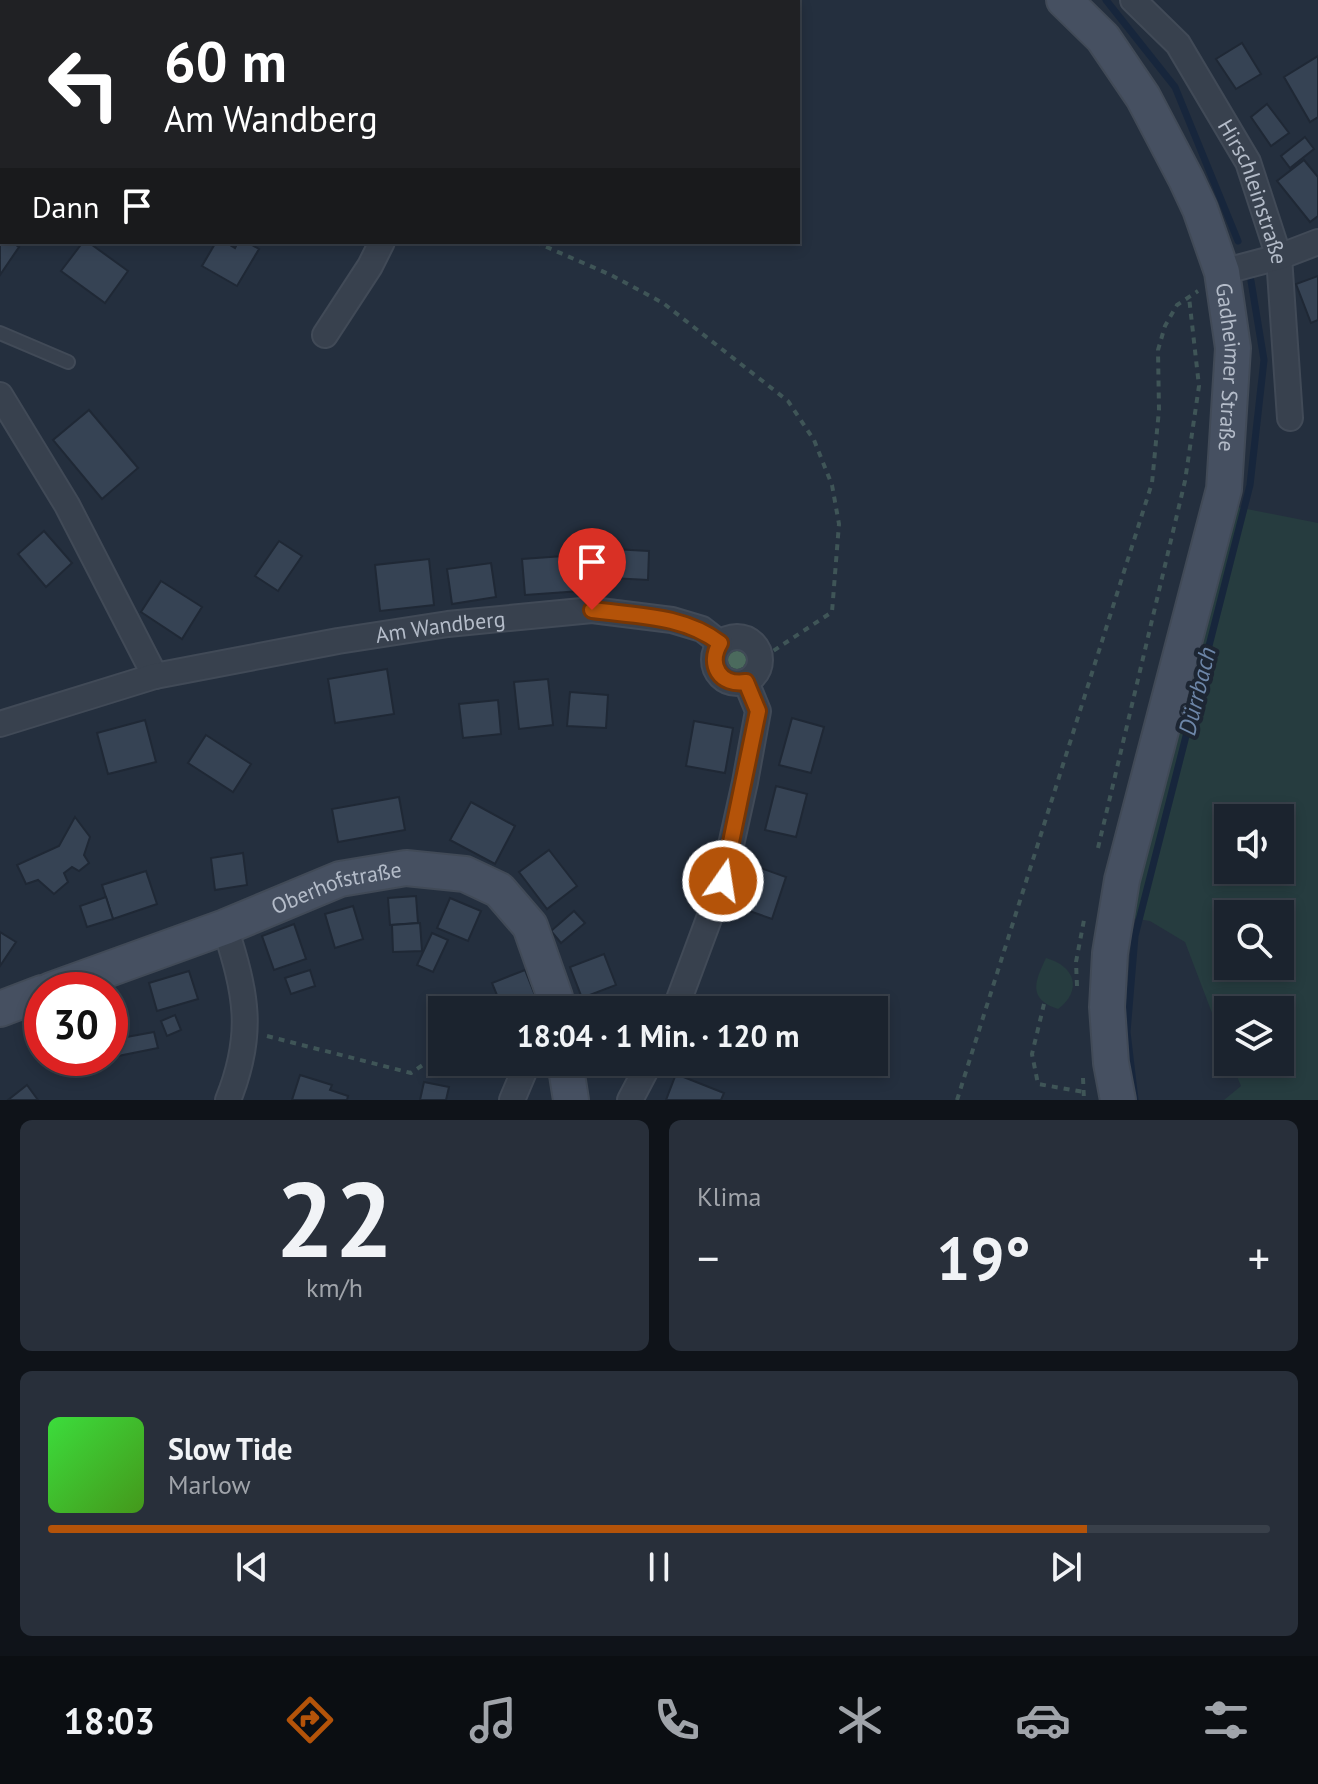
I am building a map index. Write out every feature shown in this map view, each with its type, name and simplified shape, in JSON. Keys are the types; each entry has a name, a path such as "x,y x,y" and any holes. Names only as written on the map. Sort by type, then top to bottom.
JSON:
{"street":[{"name":"Gadheimer Straße","path":"1064,0 1103,38 1143,97 1200,209 1222,272 1233,348 1224,489 1122,880 1110,953 1107,1007 1111,1063 1118,1100"},
{"name":"Hirschleinstraße","path":"1133,0 1178,44 1248,162 1279,257 1290,418"},
{"path":"1222,272 1279,257 1318,242"},
{"path":"325,335 381,244"},
{"path":"0,395 67,505 155,676"},
{"name":"Am Wandberg","path":"0,724 155,676 338,641 448,624 592,610 672,620 702,629 720,643 734,636 745,637 756,646 761,659"},
{"path":"720,643 714,653 714,666 728,681 746,682 757,672 761,659"},
{"path":"680,996 723,881 745,782 758,711 746,682"},
{"name":"Oberhofstraße","path":"101,972 225,927 340,879 406,868 465,874 499,890 530,926 551,996"},
{"path":"225,927 242,984 247,1031 238,1075 228,1100"},
{"path":"0,1009 24,1000"},
{"path":"512,1100 522,1076"},
{"path":"567,1076 571,1100"},
{"path":"630,1100 643,1076"}],"lane":[{"path":"0,333 68,362"}],"path":[{"path":"540,244 611,275 663,303 788,401 814,440 832,485 839,524 832,612 761,659"},
{"path":"957,1100 1152,483 1159,410 1158,350 1165,326 1177,305 1189,297 1199,386 1185,481 1096,861"},
{"path":"1078,996 1076,962 1084,919"},
{"path":"1044,1004 1032,1054 1038,1084 1084,1092"},
{"path":"247,1031 411,1073 428,1061"},
{"path":"1082,1065 1084,1100"}],"green space":[{"path":"1232,506 1318,523 1318,1100 1224,1100 1241,1086 1237,1076 1294,1076 1294,996 1214,996 1214,1018 1185,942 1150,921 1131,918 1156,803"},
{"path":"1046,958 1064,967 1072,979 1071,994 1058,1009 1042,1000 1036,988"}],"building":[{"path":"1242,43 1261,74 1236,89 1216,59"},
{"path":"1318,56 1318,117 1310,122 1284,77"},
{"path":"1267,104 1289,133 1271,146 1251,117"},
{"path":"1305,137 1314,149 1290,168 1281,156"},
{"path":"1304,160 1318,177 1318,216 1310,222 1277,181"},
{"path":"0,244 14,244 19,247 0,275"},
{"path":"81,244 91,244 128,271 105,303 61,271"},
{"path":"215,244 228,244 235,248 237,244 250,244 259,249 237,286 202,266"},
{"path":"1318,276 1318,320 1311,323 1296,284"},
{"path":"89,410 138,468 102,499 53,440"},
{"path":"44,531 72,563 46,587 18,554"},
{"path":"279,541 302,556 278,591 255,576"},
{"path":"594,548 649,551 648,580 593,577"},
{"path":"578,555 581,591 525,595 522,559"},
{"path":"429,559 434,605 380,611 375,565"},
{"path":"491,563 496,597 452,604 447,569"},
{"path":"161,581 202,607 182,639 141,612"},
{"path":"387,669 394,714 335,723 328,679"},
{"path":"548,679 553,725 519,729 514,682"},
{"path":"570,692 608,695 606,728 567,726"},
{"path":"498,700 501,734 463,738 459,704"},
{"path":"792,718 824,727 811,773 779,765"},
{"path":"145,720 156,762 108,774 97,733"},
{"path":"694,721 733,728 725,773 686,766"},
{"path":"206,735 251,764 233,792 188,763"},
{"path":"776,786 807,794 796,837 765,830"},
{"path":"399,797 405,830 338,842 332,809"},
{"path":"471,802 515,826 495,864 450,840"},
{"path":"75,817 90,837 84,855 89,863 79,871 72,867 64,873 68,882 54,894 38,880 26,884 17,865 59,846"},
{"path":"549,850 577,886 547,909 519,872"},
{"path":"243,853 247,885 215,890 211,858"},
{"path":"752,865 786,877 772,919 738,907"},
{"path":"146,871 157,904 113,919 102,885"},
{"path":"416,896 418,923 390,925 388,898"},
{"path":"106,897 113,919 87,927 80,906"},
{"path":"450,898 481,911 468,941 437,928"},
{"path":"353,906 363,939 335,948 325,914"},
{"path":"574,911 585,923 561,943 551,931"},
{"path":"420,923 422,951 393,952 392,925"},
{"path":"294,924 306,959 274,970 262,936"},
{"path":"0,932 16,942 0,966"},
{"path":"432,933 448,940 433,972 417,965"},
{"path":"604,954 616,985 581,996 570,967"},
{"path":"310,970 315,986 291,994 285,978"},
{"path":"525,970 535,996 497,996 492,983"},
{"path":"189,971 198,999 157,1011 149,983"},
{"path":"175,1015 181,1030 167,1036 161,1021"},
{"path":"154,1032 158,1048 128,1054 128,1037"},
{"path":"300,1075 332,1085 330,1090 348,1096 347,1100 292,1100"},
{"path":"675,1076 724,1093 721,1100 666,1100"},
{"path":"424,1082 449,1087 446,1100 420,1100"},
{"path":"27,1085 38,1100 8,1100"}],"waterway":[{"name":"Dürrbach","path":"1106,0 1175,87 1238,241"},
{"name":"Dürrbach","path":"1135,1100 1127,1032 1135,936 1250,485 1264,360 1251,281"}],"route":[{"path":"592,610 672,620 702,629 720,643 714,653 714,666 720,675 728,681 746,682 750,689 758,711 723,881"}]}
